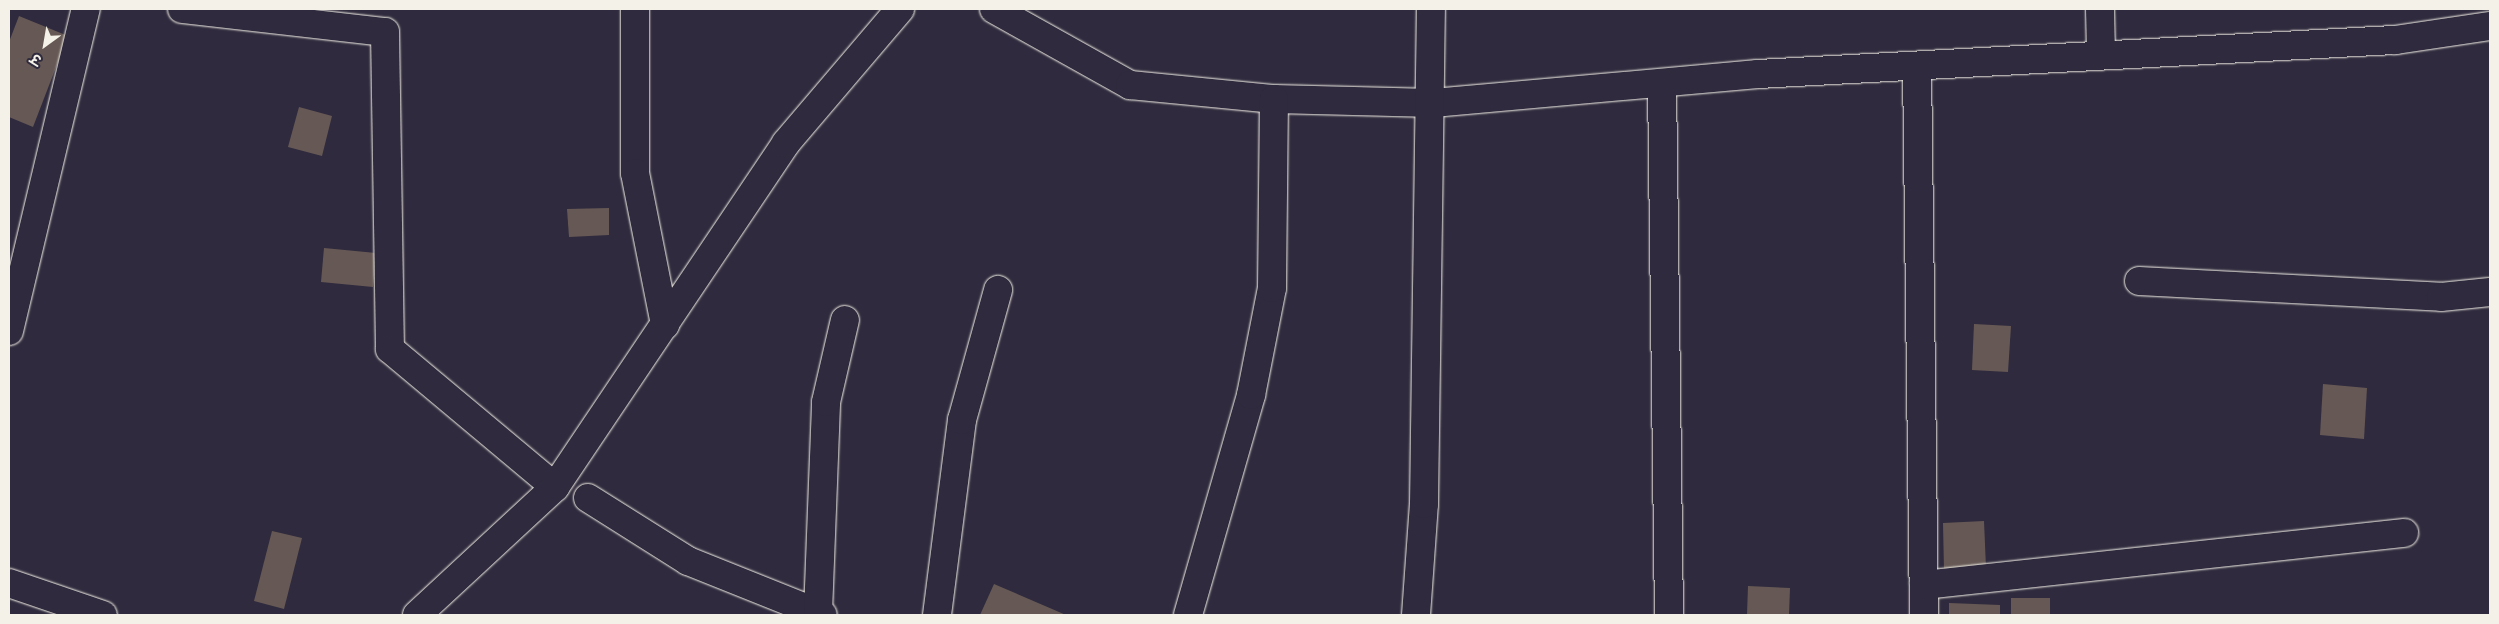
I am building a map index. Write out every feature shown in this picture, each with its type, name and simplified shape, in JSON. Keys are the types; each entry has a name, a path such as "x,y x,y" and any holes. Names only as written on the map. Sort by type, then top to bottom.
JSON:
{"street":[{"path":"9,331 86,9"},
{"path":"182,9 237,11 385,32 390,349 555,486"},
{"path":"635,9 635,174 665,325"},
{"path":"417,615 555,486 786,143 900,9"},
{"path":"994,9 1130,85 1274,99 1433,103 1662,83 2101,54 2395,40 2490,26"},
{"path":"1416,615 1424,504 1433,103 1431,9"},
{"path":"2100,9 2101,54"},
{"path":"1918,66 1924,615"},
{"path":"1662,83 1669,615"},
{"path":"1188,615 1251,395 1272,288 1274,99"},
{"path":"2139,281 2441,297 2490,292"},
{"path":"937,615 962,420 998,290"},
{"path":"588,498 688,561 821,614 826,402 845,320"},
{"path":"1924,585 2404,533"},
{"path":"9,583 103,615"}],"building":[{"path":"19,16 68,36 33,127 9,117 9,42"},
{"path":"299,107 332,116 322,156 288,147"},
{"path":"609,208 609,235 569,237 567,209"},
{"path":"324,248 376,253 373,287 321,282"},
{"path":"1974,324 2011,326 2008,372 1972,370"},
{"path":"2323,384 2367,388 2364,439 2320,435"},
{"path":"1984,521 1986,568 1944,570 1943,523"},
{"path":"272,531 302,538 284,609 254,601"},
{"path":"994,584 1066,615 980,615"},
{"path":"1748,586 1790,588 1789,615 1747,615"},
{"path":"2011,598 2050,598 2050,615 2011,615"},
{"path":"1949,603 2000,605 2000,615 1949,615"}]}
